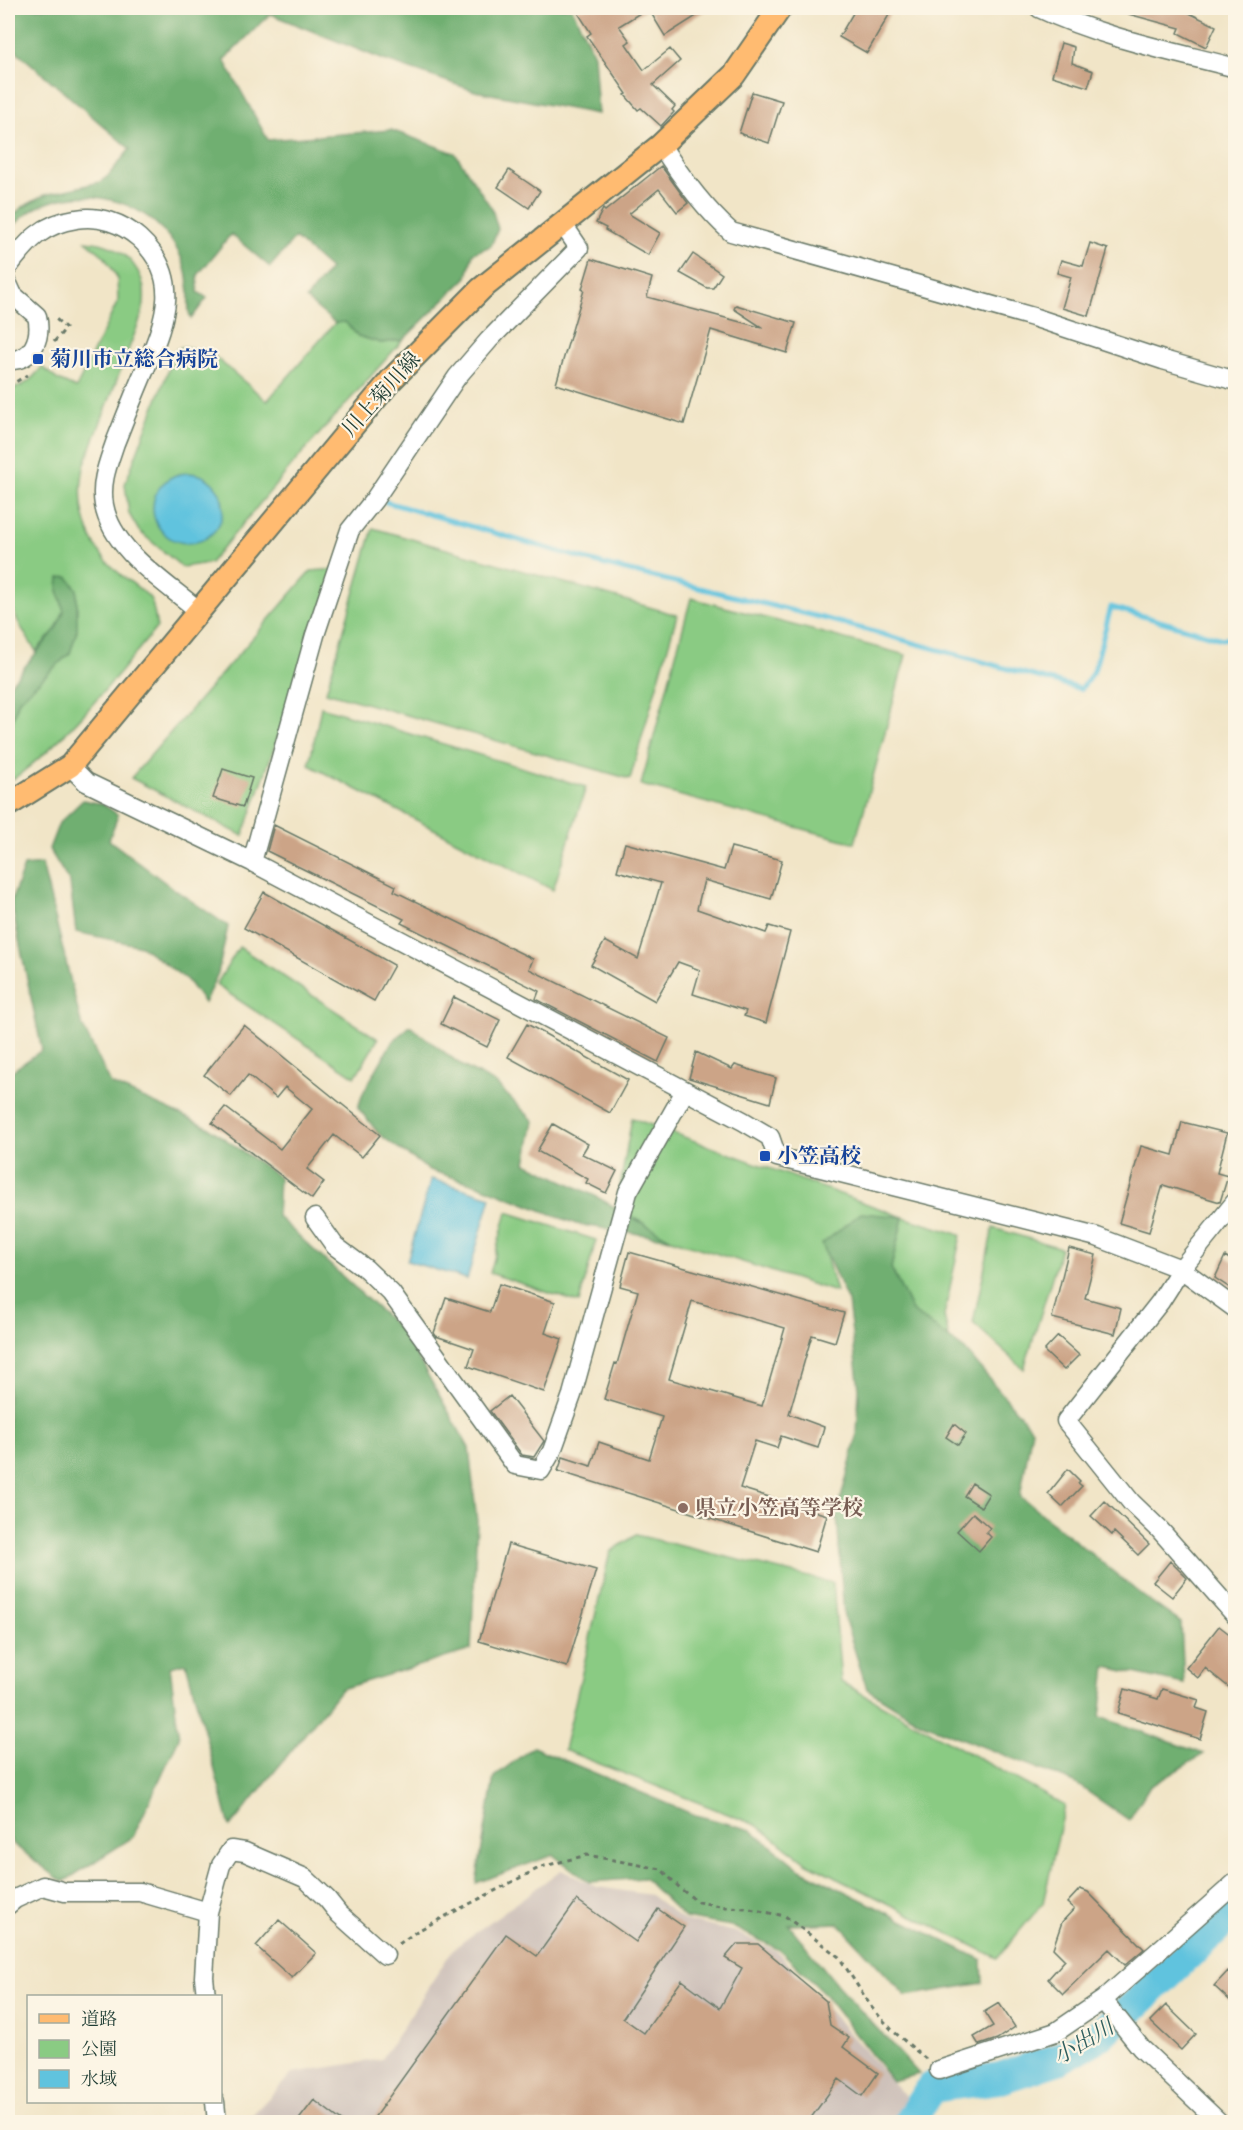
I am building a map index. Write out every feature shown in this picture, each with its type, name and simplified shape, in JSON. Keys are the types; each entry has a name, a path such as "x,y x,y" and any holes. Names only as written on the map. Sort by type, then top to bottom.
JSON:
{"main road":[{"name":"川上菊川線","path":"8,805 70,766 391,380 481,289 661,145 734,75 780,8"}],"street":[{"path":"1039,8 1065,20 1236,68"},
{"path":"661,145 677,171 711,214 731,232 1033,317 1163,360 1236,381"},
{"path":"9,264 44,229 70,220 91,218 115,222 136,235 156,256 162,267 166,283 167,304 163,323 104,475 103,499 108,523 128,551 199,611"},
{"path":"252,862 315,635 350,530 374,500 458,377 489,340 579,248 562,223"},
{"path":"8,284 13,296 37,316 39,334 31,351 23,357 8,360"},
{"path":"70,766 86,782 252,862 770,1137 777,1157 1097,1236 1181,1269 1236,1309"},
{"path":"315,1218 335,1246 366,1269 391,1293 515,1466 541,1470 552,1451 572,1395 628,1192 684,1091"},
{"path":"1236,1201 1181,1269 1160,1302 1066,1421 1131,1502 1236,1616"},
{"path":"206,1995 204,1977 208,1912 221,1865 231,1850 245,1852 305,1878 339,1914 385,1955"},
{"path":"939,2070 1056,2032 1107,2005 1236,1882"},
{"path":"8,1905 15,1899 43,1886 65,1893 140,1892 208,1912"},
{"path":"1107,2005 1141,2048 1219,2122"},
{"path":"215,2103 217,2122"}],"path":[{"path":"8,102 14,94"},
{"path":"385,1955 417,1931 541,1867 587,1855 661,1869 698,1902 785,1916 839,1957 872,2008 893,2031 939,2070"}],"shaded area":[{"path":"561,1870 597,1887 651,1895 683,1920 735,1932 777,1951 907,2099 889,2122 245,2122 293,2073 382,2059 453,1949"}],"green space":[{"path":"8,8 572,8 594,55 598,114 475,91 384,60 270,14 224,60 268,140 391,130 455,153 492,209 498,229 491,246 473,253 467,277 403,340 381,343 358,336 345,322 335,323 306,299 330,269 295,238 270,267 231,234 198,275 198,292 207,298 191,319 187,279 181,257 170,238 138,211 119,202 98,197 56,200 28,213 8,232 8,219 23,207 45,195 100,182 108,176 130,149 8,44"},
{"path":"86,241 113,248 133,264 144,288 144,302 141,317 85,463 81,493 83,508 91,537 98,550 119,573 151,600 157,627 69,730 50,749 8,783 8,734 19,700 70,653 77,630 58,590 64,611 56,629 36,651 19,623 10,602 8,594 8,389 19,387 27,382 42,367 58,380 76,388 118,301 117,277 104,256"},
{"path":"345,321 358,336 381,343 403,340 305,450 210,563 182,567 139,531 129,514 125,484 176,350 181,347 208,351 267,401 335,323"},
{"path":"373,528 677,615 630,779 326,692"},
{"path":"337,569 243,836 131,778 311,571"},
{"path":"68,577 77,589 77,630 70,653 19,700 8,734 8,687 56,629 64,611 58,590 59,578"},
{"path":"691,598 906,655 855,843 641,785"},
{"path":"321,707 586,787 553,890 309,765"},
{"path":"83,800 103,804 118,815 109,840 228,926 218,973 204,1003 187,980 141,946 76,932 70,883 49,849 59,823"},
{"path":"42,864 81,1023 111,1084 208,1127 279,1177 277,1216 404,1333 469,1448 477,1522 471,1650 341,1689 230,1827 186,1663 170,1667 179,1738 133,1837 63,1882 12,1843 8,1834 8,1074 42,1050 11,902 24,866"},
{"path":"239,947 378,1039 355,1077 216,985"},
{"path":"410,1026 464,1067 495,1083 534,1121 526,1163 595,1196 671,1239 576,1224 478,1185 429,1170 380,1135 358,1108 363,1093 392,1042"},
{"path":"632,1118 903,1217 961,1235 944,1316 949,1338 912,1311 891,1268 903,1218 823,1244 836,1292 671,1239 616,1208"},
{"path":"507,1212 596,1240 579,1303 490,1273"},
{"path":"861,1213 903,1217 891,1268 912,1311 965,1350 1032,1429 1020,1496 1143,1596 1181,1623 1184,1684 1106,1667 1100,1717 1204,1754 1149,1787 1129,1820 1075,1783 920,1722 867,1689 844,1617 837,1514 857,1436 859,1388 848,1302 822,1244"},
{"path":"993,1228 1061,1248 1024,1369 973,1323"},
{"path":"636,1535 833,1583 841,1682 1065,1806 1043,1903 997,1958 806,1862 756,1825 564,1750 610,1552"},
{"path":"533,1747 692,1814 751,1830 800,1869 982,1960 983,1983 906,1996 838,1923 789,1925 838,1986 919,2074 892,2081 823,1992 780,1950 731,1926 685,1918 644,1878 589,1882 553,1855 476,1883 494,1777"}],"water":[{"path":"188,473 201,476 213,483 220,495 223,508 220,521 213,533 201,540 188,543 175,540 163,533 156,521 153,508 156,495 163,483 175,476"},
{"path":"431,1179 491,1197 467,1279 407,1261"}],"building":[{"path":"575,8 648,8 619,26 630,41 626,44 644,70 670,49 680,61 653,85 675,106 672,110 674,112 661,126 641,108 638,110 625,95 627,94 587,36 591,33"},
{"path":"648,8 709,8 665,36"},
{"path":"856,8 893,8 867,53 839,37"},
{"path":"1122,8 1179,8 1216,26 1206,47 1178,33 1180,28 1121,12"},
{"path":"1061,43 1074,47 1072,63 1093,71 1088,87 1052,76"},
{"path":"752,92 782,101 769,143 739,133"},
{"path":"661,166 688,203 677,212 659,189 629,214 660,233 648,255 596,223 603,209 605,211"},
{"path":"509,170 540,191 529,208 498,187"},
{"path":"1090,243 1108,249 1089,316 1062,308 1071,277 1057,273 1061,260 1083,266"},
{"path":"693,254 722,274 713,288 707,288 680,273"},
{"path":"591,259 652,278 647,297 763,328 734,309 736,305 796,323 787,353 711,330 684,424 556,384"},
{"path":"223,769 252,778 243,807 213,798"},
{"path":"274,825 396,886 394,891 533,959 529,969 669,1038 658,1062 536,999 539,991 401,923 404,919 267,851"},
{"path":"625,843 724,870 731,847 782,860 771,899 704,880 697,909 766,933 769,926 790,932 766,1023 744,1016 746,1011 693,994 700,970 678,962 655,1001 591,965 605,941 638,959 661,883 617,871"},
{"path":"264,892 394,965 374,1001 244,928"},
{"path":"454,997 500,1020 487,1047 441,1024"},
{"path":"527,1024 628,1080 610,1113 508,1057"},
{"path":"244,1025 380,1135 362,1157 334,1135 307,1169 324,1182 312,1199 212,1123 225,1107 280,1149 312,1109 285,1087 276,1098 248,1075 231,1096 204,1075"},
{"path":"696,1052 732,1069 735,1065 776,1078 770,1103 689,1078"},
{"path":"1182,1122 1227,1133 1217,1173 1228,1176 1220,1202 1163,1185 1149,1232 1119,1223 1141,1146 1173,1155"},
{"path":"553,1124 588,1144 582,1154 617,1171 606,1193 586,1183 588,1179 537,1151"},
{"path":"1069,1248 1096,1255 1085,1298 1121,1308 1115,1334 1052,1318"},
{"path":"629,1252 844,1313 835,1342 812,1335 789,1414 824,1427 818,1448 781,1436 777,1448 755,1441 740,1488 827,1515 816,1552 558,1471 563,1457 591,1466 599,1442 649,1459 662,1417 604,1399 615,1363 617,1364 638,1291 620,1286","holes":["692,1301 785,1328 762,1406 669,1379"]},
{"path":"1225,1256 1236,1263 1236,1292 1215,1278"},
{"path":"499,1284 555,1302 545,1333 562,1339 544,1392 468,1366 474,1349 436,1336 434,1333 446,1298 490,1312"},
{"path":"1058,1336 1079,1355 1064,1370 1044,1351"},
{"path":"509,1396 544,1441 534,1457 522,1455 490,1411"},
{"path":"954,1424 966,1434 958,1445 946,1437"},
{"path":"1068,1469 1082,1486 1062,1507 1048,1494"},
{"path":"972,1483 989,1494 981,1507 964,1496"},
{"path":"1105,1501 1149,1544 1138,1555 1114,1532 1112,1535 1091,1516"},
{"path":"973,1513 990,1528 986,1532 991,1537 979,1551 957,1531"},
{"path":"508,1544 596,1570 567,1667 479,1641"},
{"path":"1170,1561 1187,1578 1172,1597 1153,1582"},
{"path":"1219,1626 1236,1639 1236,1693 1205,1668 1198,1678 1186,1668"},
{"path":"1125,1689 1158,1699 1162,1689 1199,1700 1196,1708 1208,1712 1200,1739 1118,1713"},
{"path":"1080,1889 1088,1892 1144,1949 1125,1965 1109,1949 1063,1994 1048,1979 1065,1960 1053,1948 1062,1922 1074,1909 1067,1903"},
{"path":"577,1900 636,1942 658,1909 684,1927 623,2018 644,2033 682,1980 720,2008 742,1968 725,1958 737,1944 758,1944 826,2001 830,2025 849,2038 843,2047 878,2073 862,2096 839,2079 808,2122 371,2122 506,1934 537,1956"},
{"path":"279,1920 316,1953 292,1978 256,1946"},
{"path":"1228,1971 1236,1978 1236,2006 1214,1986"},
{"path":"999,2003 1015,2027 997,2039 979,2045 974,2037 993,2026 984,2012"},
{"path":"1166,2005 1196,2034 1181,2050 1150,2021"},
{"path":"314,2100 343,2122 297,2122"}],"waterway":[{"path":"386,502 609,566 827,619 1081,689 1094,671 1111,607 1236,641"},
{"name":"小出川","path":"909,2122 932,2087 1000,2078 1058,2059 1089,2042 1122,2017 1236,1909"}],"place":[{"name":"菊川市立総合病院","path":"38,359"},
{"name":"小笠高校","path":"765,1156"},
{"name":"県立小笠高等学校","path":"683,1508"}]}
